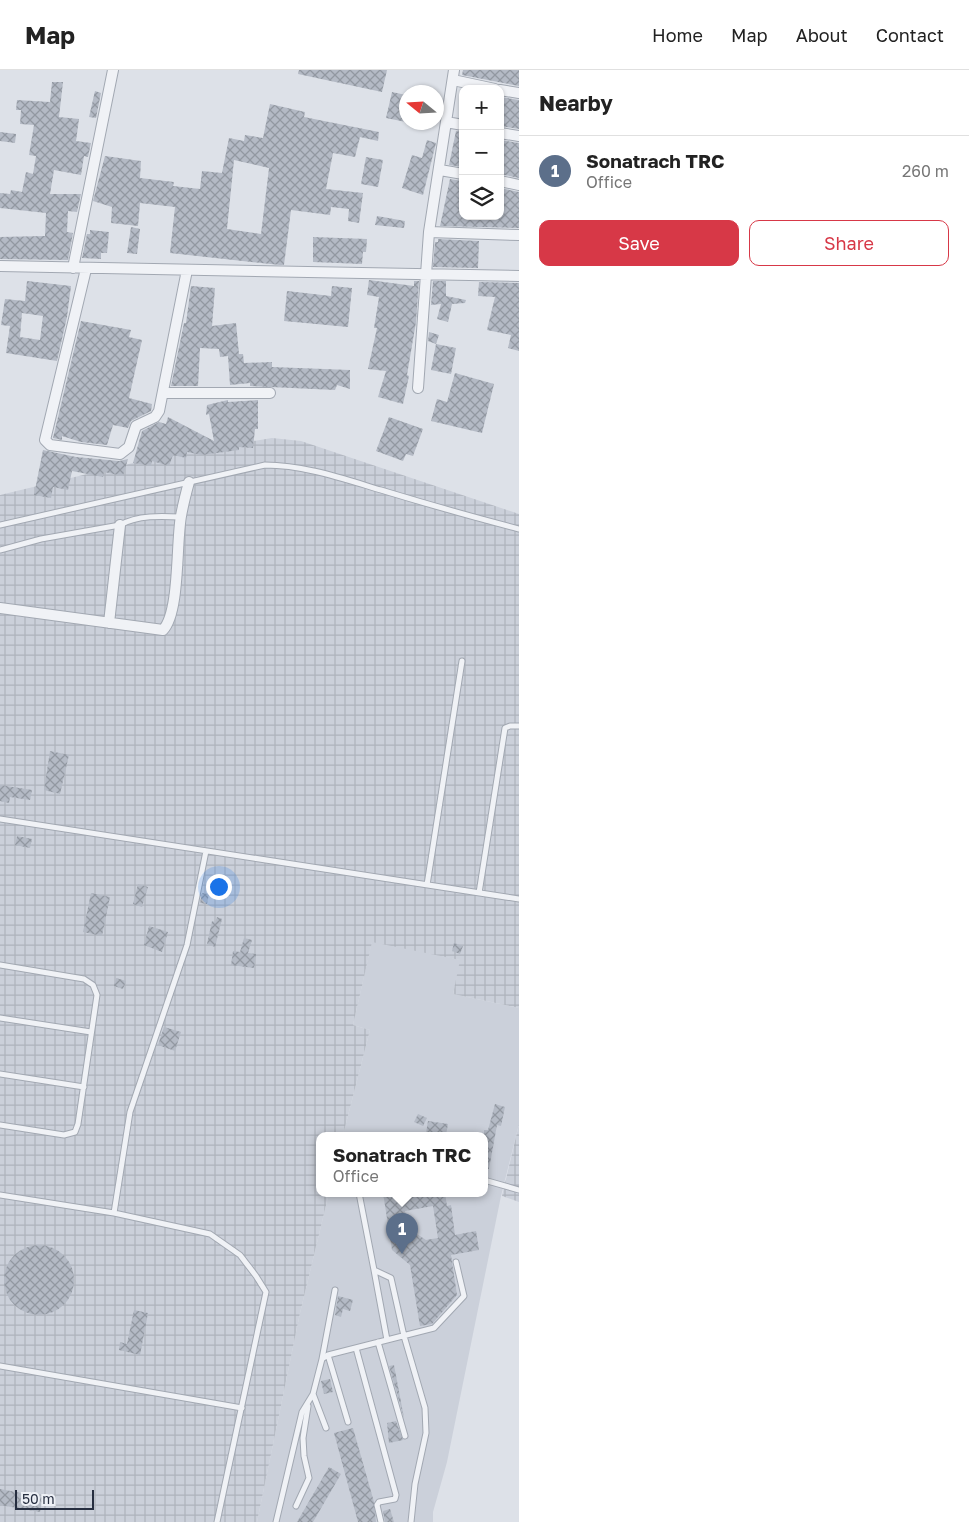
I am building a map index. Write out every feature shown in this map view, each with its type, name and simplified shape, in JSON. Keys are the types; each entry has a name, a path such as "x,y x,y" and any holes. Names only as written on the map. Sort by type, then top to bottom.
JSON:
{"street":[{"path":"73,268 113,70"},
{"path":"418,388 429,232 440,170 453,75 483,85"},
{"path":"504,91 519,93"},
{"path":"446,122 459,124"},
{"path":"504,134 519,136"},
{"path":"440,170 459,173"},
{"path":"504,182 519,185"},
{"path":"429,232 519,236"},
{"path":"0,266 519,276"},
{"path":"86,269 45,438 46,442 61,446 124,452 130,447 136,426 157,414 188,270"},
{"path":"163,393 270,393"},
{"path":"0,608 163,630 167,626 173,605 181,516 189,482"},
{"path":"109,623 120,525"}],"lane":[{"path":"0,525 265,465 281,465 350,481 519,529"},
{"path":"0,550 41,539 120,525 155,515 181,516"},
{"path":"427,885 462,661"},
{"path":"479,893 505,728 519,726"},
{"path":"0,819 519,899"},
{"path":"114,1213 130,1112 187,945 206,851"},
{"path":"0,965 91,982 95,988 96,995 77,1128 72,1134 64,1135 0,1125"},
{"path":"0,1018 91,1032"},
{"path":"0,1074 84,1086"},
{"path":"488,1181 519,1190"},
{"path":"0,1195 114,1213 210,1234 240,1255 256,1276 266,1292 218,1522"},
{"path":"360,1197 387,1340"},
{"path":"322,1359 328,1355 434,1328 464,1296 456,1262"},
{"path":"374,1270 391,1278 404,1336 425,1408 426,1433 415,1484 411,1522"},
{"path":"276,1522 302,1412 312,1394 322,1359 335,1290"},
{"path":"378,1342 405,1436"},
{"path":"356,1348 396,1495 395,1499 379,1502 377,1505 381,1522"},
{"path":"328,1355 348,1422"},
{"path":"0,1366 242,1408"},
{"path":"312,1394 326,1428"},
{"path":"296,1506 309,1478 304,1438 308,1403"}],"shaded area":[{"path":"272,438 301,441 519,514 519,1008 453,994 460,960 372,942 353,1025 370,1030 344,1132 316,1132 316,1197 328,1197 300,1313 257,1522 0,1522 0,495 162,456"},
{"path":"372,941 461,960 453,994 519,1008 519,1124 501,1196 447,1462 433,1512 433,1522 257,1522 300,1313 328,1197 488,1197 488,1132 344,1132 370,1030 353,1025"},
{"path":"519,1124 519,1202 502,1196"}],"building":[{"path":"299,70 387,70 382,92 298,74"},
{"path":"463,70 519,70 519,86 462,75"},
{"path":"52,82 63,82 59,117 79,119 76,141 91,143 88,157 84,156 81,175 54,170 50,194 81,194 77,212 68,211 67,232 73,233 68,260 0,259 0,237 45,236 46,213 0,208 0,193 10,194 11,190 22,192 26,172 33,174 36,156 29,155 34,125 20,124 21,110 16,110 17,100 50,102"},
{"path":"95,91 101,93 96,118 89,117"},
{"path":"392,92 399,94 399,121 386,118"},
{"path":"504,98 519,100 519,129 504,127"},
{"path":"270,104 305,112 304,117 379,132 378,141 360,137 355,157 333,153 326,189 363,193 359,223 348,221 349,209 331,207 330,215 291,210 284,265 280,265 170,253 175,207 140,203 138,226 111,223 112,207 93,201 105,156 141,161 140,178 174,182 173,186 200,189 202,171 222,173 229,138 244,141 245,135 263,138","holes":["234,160 269,168 261,234 227,229"]},
{"path":"456,131 459,131 459,166 449,165"},
{"path":"0,132 16,134 15,143 0,141"},
{"path":"427,140 436,143 423,195 402,188 412,155 422,158"},
{"path":"504,141 519,143 519,178 504,175"},
{"path":"366,157 383,160 378,187 361,184"},
{"path":"450,179 459,180 459,220 504,220 504,189 519,192 519,228 440,226"},
{"path":"377,216 405,221 404,228 375,225"},
{"path":"131,227 140,229 137,254 127,253"},
{"path":"90,230 109,232 107,253 101,253 101,259 82,258 87,234 90,234"},
{"path":"313,237 367,239 366,252 363,252 362,264 313,262"},
{"path":"438,239 479,241 478,268 433,267 435,242 438,242"},
{"path":"369,280 414,286 414,281 419,281 416,322 407,375 409,376 403,404 378,397 386,371 368,369 377,328 374,328 379,297 367,295"},
{"path":"27,281 71,286 67,317 57,361 6,353 10,326 1,325 5,299 25,301","holes":["22,313 43,316 40,340 20,337"]},
{"path":"433,281 446,281 446,296 466,300 465,303 452,304 448,322 437,319 441,304 431,305"},
{"path":"479,282 519,283 519,351 508,348 511,335 487,330 495,297 478,296"},
{"path":"191,286 215,288 212,326 236,323 239,354 243,354 244,363 272,362 272,367 350,370 350,389 337,385 335,390 250,386 250,383 230,385 228,356 220,357 219,349 200,348 198,386 171,386 184,323 186,323"},
{"path":"332,286 352,288 348,327 284,321 287,291 331,296"},
{"path":"81,321 131,330 129,337 142,340 129,398 152,404 151,411 131,421 128,428 113,425 107,445 81,442 62,436 62,440 53,438"},
{"path":"429,332 439,335 436,344 428,341"},
{"path":"436,344 456,348 451,374 431,370"},
{"path":"455,373 494,384 482,433 431,421 437,399 447,402"},
{"path":"228,400 228,402 258,400 258,429 255,429 253,448 239,447 239,450 202,455 187,452 186,458 173,455 169,466 152,461 151,466 133,463 142,431 159,422 166,424 168,417 214,441 209,414 206,415 207,405"},
{"path":"389,417 423,429 413,456 406,454 403,461 376,451"},
{"path":"43,450 76,457 119,461 128,459 123,476 104,472 103,477 72,471 68,490 53,487 51,498 34,495"},
{"path":"50,751 69,755 60,794 44,790"},
{"path":"0,785 32,790 30,800 10,797 9,803 0,801"},
{"path":"17,836 32,839 30,848 15,845"},
{"path":"138,884 148,887 142,907 133,904"},
{"path":"91,893 110,897 102,936 83,932"},
{"path":"202,893 209,894 207,904 200,903"},
{"path":"217,917 222,919 215,947 207,944 212,921 215,922"},
{"path":"149,926 168,932 162,952 144,945"},
{"path":"244,938 252,940 248,953 256,954 254,968 231,965 233,951 240,952"},
{"path":"454,943 463,946 460,954 452,951"},
{"path":"116,978 126,981 123,989 114,986"},
{"path":"164,1027 181,1032 175,1051 158,1045"},
{"path":"495,1104 505,1107 501,1126 497,1125 489,1169 488,1132 484,1132 484,1130 488,1130"},
{"path":"418,1114 427,1118 423,1126 414,1122"},
{"path":"428,1121 448,1124 447,1132 426,1132"},
{"path":"384,1197 446,1197 447,1206 451,1205 455,1235 476,1231 479,1250 451,1255 457,1295 432,1324 420,1326 410,1265 392,1250","holes":["433,1206 438,1238 426,1240 408,1228 405,1211"]},
{"path":"39,1245 52,1248 64,1255 71,1267 74,1280 71,1293 64,1305 52,1312 39,1315 26,1312 14,1305 7,1293 4,1280 7,1267 14,1255 26,1248"},
{"path":"338,1296 353,1300 350,1311 343,1309 341,1317 335,1315"},
{"path":"134,1310 148,1313 140,1355 119,1350 120,1342 127,1344"},
{"path":"394,1365 404,1418 389,1366"},
{"path":"330,1379 333,1392 324,1394 321,1381"},
{"path":"396,1421 403,1440 389,1443 387,1423"},
{"path":"353,1428 374,1502 376,1522 358,1522 334,1433"},
{"path":"329,1467 341,1474 313,1522 297,1522"},
{"path":"0,1489 43,1497 40,1512 0,1505"},
{"path":"390,1509 394,1522 385,1522 383,1511"}],"place":[{"name":"Sonatrach TRC","path":"402,1254"}]}
